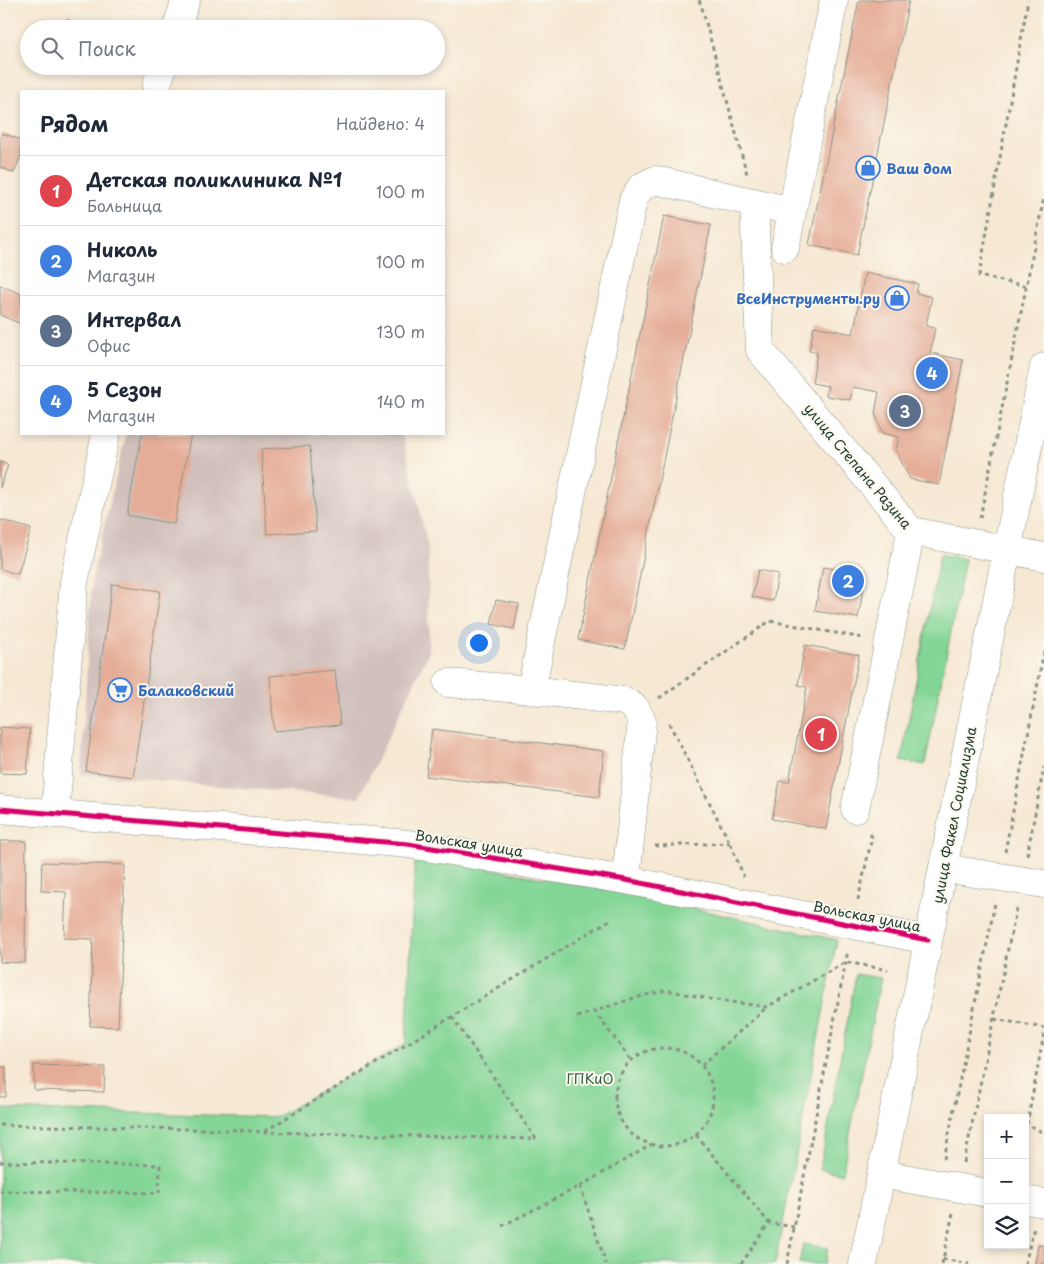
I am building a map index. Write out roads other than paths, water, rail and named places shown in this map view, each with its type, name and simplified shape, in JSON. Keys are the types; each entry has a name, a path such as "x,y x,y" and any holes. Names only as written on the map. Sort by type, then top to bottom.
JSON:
{"street":[{"path":"179,20 186,0"},
{"path":"785,248 834,0"},
{"path":"157,90 160,75"},
{"path":"531,690 633,200 641,187 655,180 792,211"},
{"name":"улица Степана Разина","path":"754,202 760,350 911,531 1044,557"},
{"name":"улица Факел Социализма","path":"863,1264 1044,367"},
{"path":"55,814 74,582 106,435"},
{"path":"855,809 911,531"},
{"path":"448,683 625,701 635,708 642,721 626,880"},
{"name":"Вольская улица","path":"0,809 408,844 626,880 928,940"},
{"path":"943,868 1022,880"},
{"path":"881,1174 984,1192"},
{"path":"1029,1201 1044,1203"}],"place":[{"name":"Ваш дом","path":"868,168"},
{"name":"ВсеИнструменты.ру","path":"897,298"},
{"name":"5 Сезон","path":"932,373"},
{"name":"Интервал","path":"905,411"},
{"name":"Николь","path":"848,581"},
{"name":"Балаковский","path":"120,690"},
{"name":"Детская поликлиника №1","path":"821,734"}],"park label":[{"name":"ГПКиО","path":"590,1078"}]}
